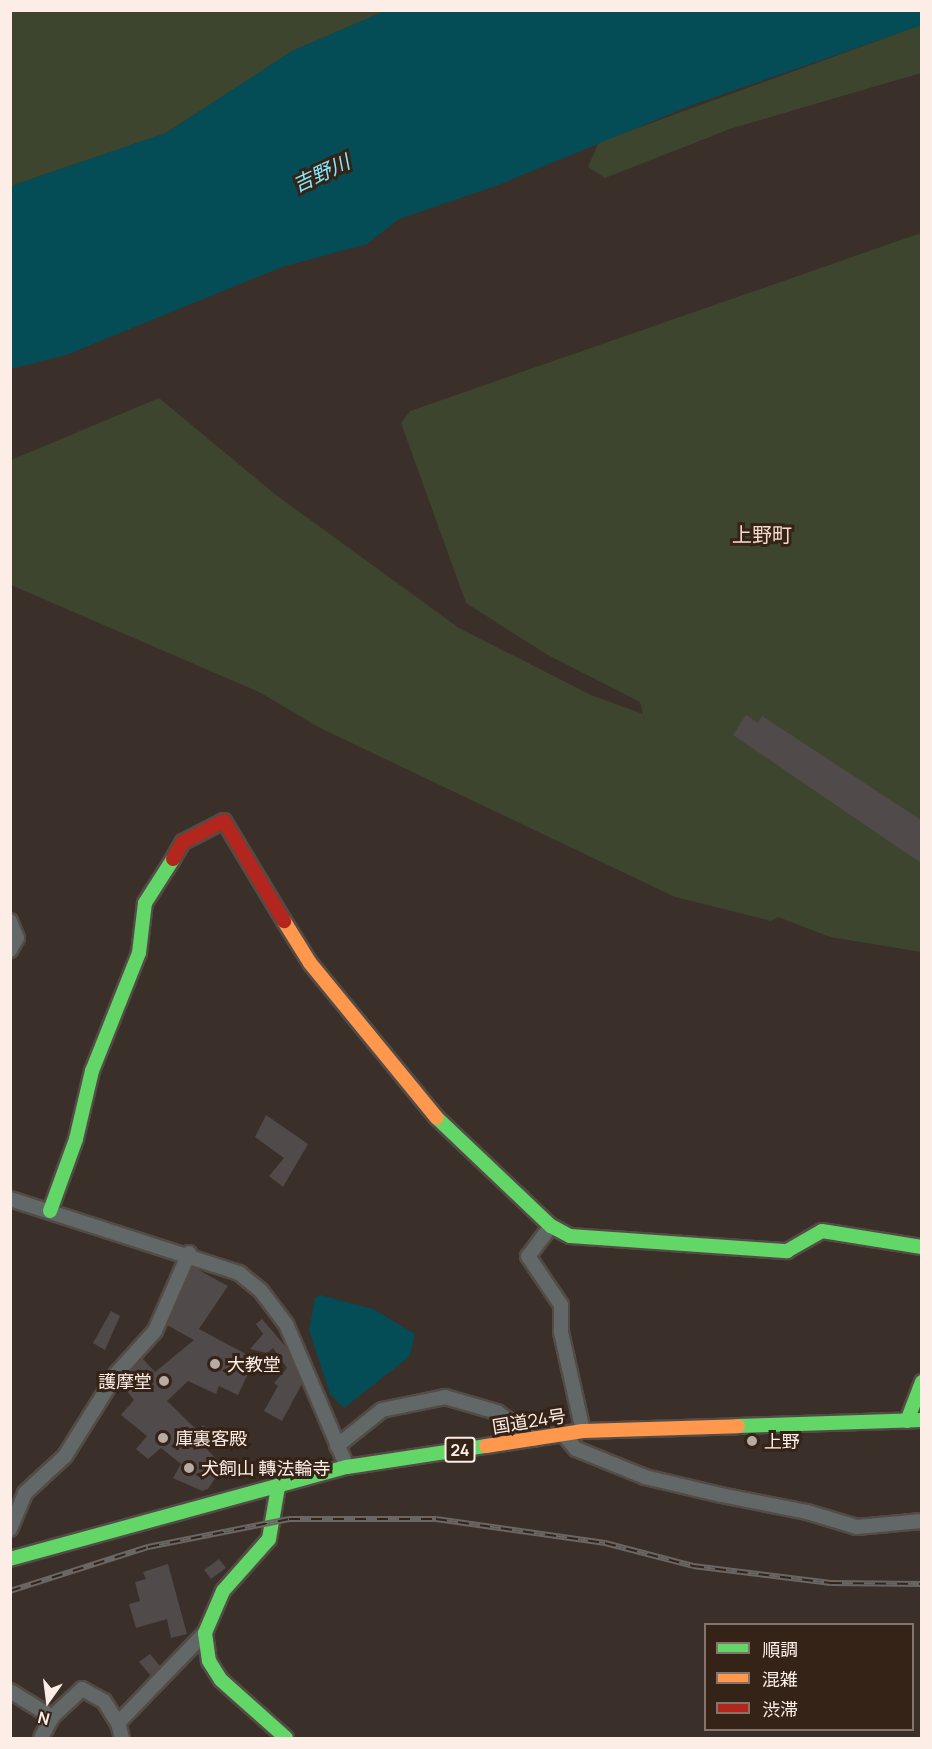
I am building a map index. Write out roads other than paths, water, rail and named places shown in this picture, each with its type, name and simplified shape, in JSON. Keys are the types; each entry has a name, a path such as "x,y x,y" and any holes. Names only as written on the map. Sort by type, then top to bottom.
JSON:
{"main road":[{"path":"50,1211 76,1139 92,1071 139,953 145,903 183,842 224,821 310,963 436,1117 551,1227 570,1236 787,1251 806,1236 822,1231 921,1247"},
{"path":"907,1421 921,1382"},
{"name":"国道24号","path":"12,1558 347,1467 563,1434 583,1431 921,1420"},
{"path":"278,1487 269,1539 223,1591 205,1633 209,1661 220,1680 285,1738"}],"street":[{"path":"10,921 17,938 10,950"},
{"path":"10,1199 189,1253 239,1273 261,1291 286,1324 347,1467"},
{"path":"551,1227 528,1256 561,1305 561,1332 583,1431"},
{"path":"10,1529 25,1493 65,1456 117,1373 155,1331 189,1253"},
{"path":"338,1446 382,1410 445,1397 497,1412 534,1439"},
{"path":"563,1434 576,1449 645,1477 807,1512 856,1527 921,1521"},
{"path":"10,1535 12,1558"},
{"path":"118,1723 205,1633"},
{"path":"40,1738 52,1717 82,1689 104,1701 118,1723 122,1738"},
{"path":"10,1691 52,1717"}],"water":[{"name":"吉野川","path":"921,10 922,25 692,105 496,186 399,219 367,244 282,267 66,355 11,369 11,186 166,133 292,51 385,11"},
{"path":"320,1295 373,1309 415,1334 410,1356 344,1408 330,1394 309,1330 315,1298"}],"railway":[{"path":"10,1591 148,1547 289,1519 436,1519 605,1543 693,1566 831,1583 922,1584"}],"place":[{"name":"大教堂","path":"215,1364"},
{"name":"護摩堂","path":"164,1381"},
{"name":"庫裏客殿","path":"163,1438"},
{"name":"上野","path":"752,1441"},
{"name":"犬飼山 轉法輪寺","path":"189,1468"}],"district":[{"name":"上野町","path":"762,534"}]}
